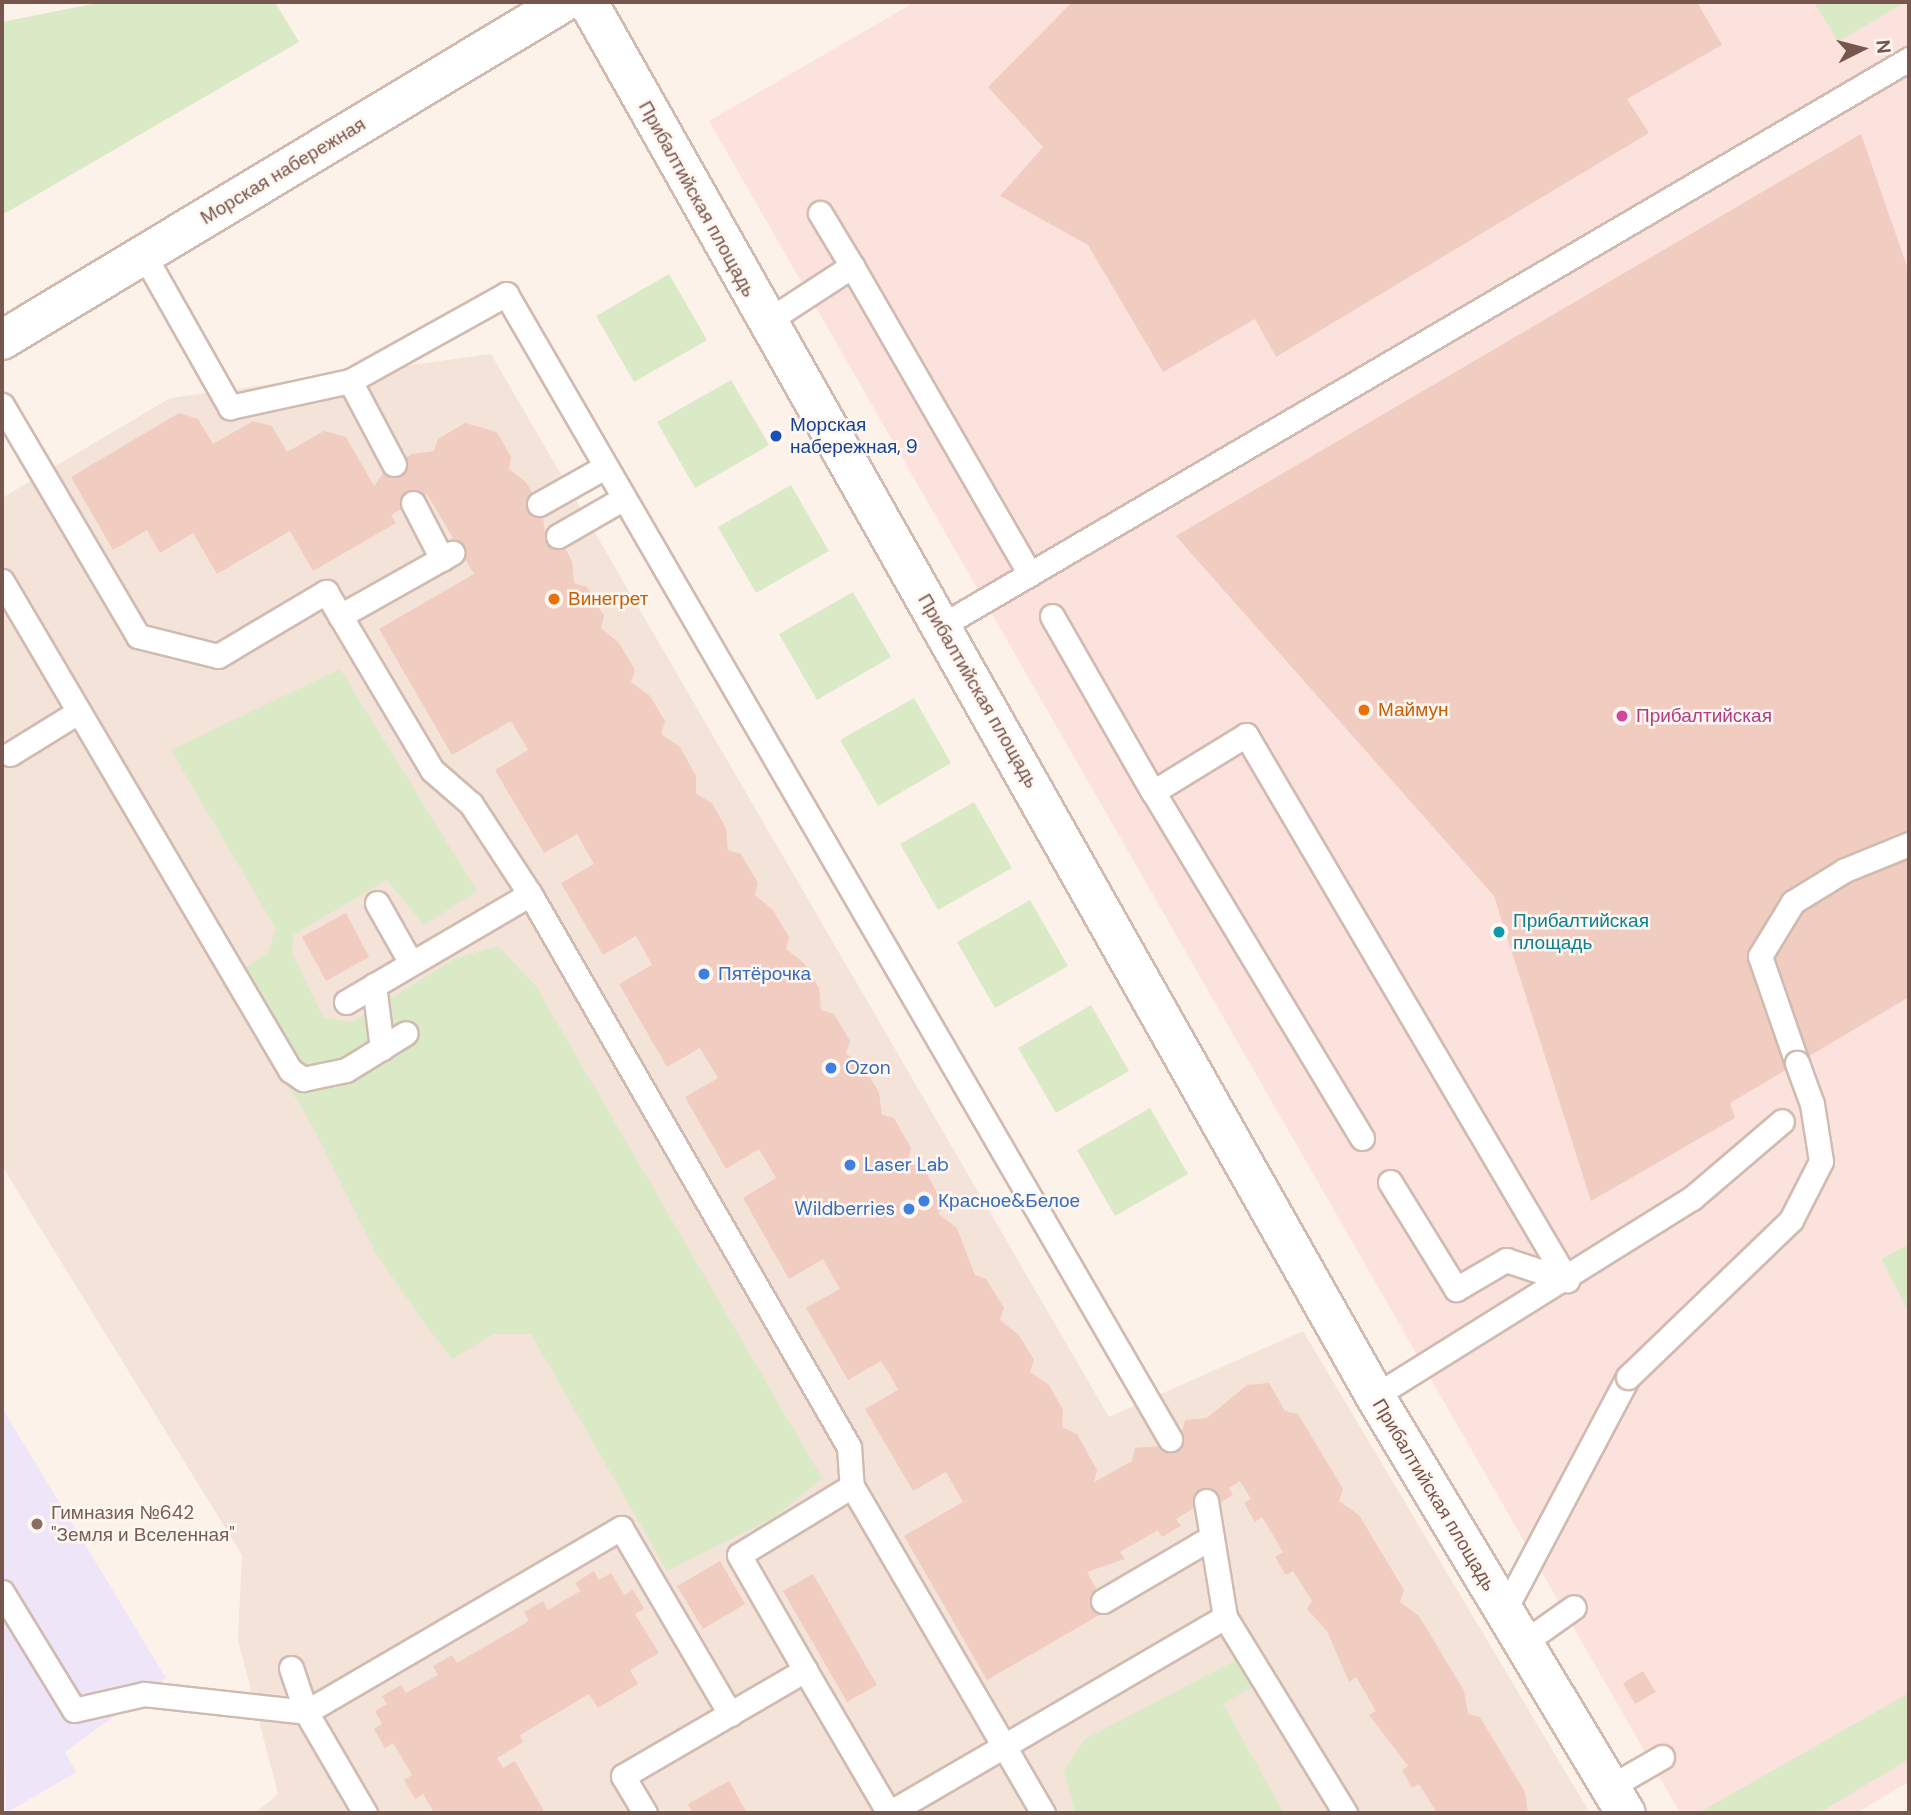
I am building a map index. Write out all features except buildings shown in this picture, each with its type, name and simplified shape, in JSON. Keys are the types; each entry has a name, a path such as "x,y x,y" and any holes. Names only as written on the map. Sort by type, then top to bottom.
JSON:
{"street":[{"name":"Морская набережная","path":"2,340 564,2"},
{"name":"Прибалтийская площадь","path":"588,2 766,323 941,626 1374,1396 1618,1800"}],"lane":[{"path":"941,626 1909,59"},
{"path":"820,213 1030,574"},
{"path":"144,255 230,407 349,380 506,294 1170,1439"},
{"path":"766,323 852,266"},
{"path":"349,380 394,464"},
{"path":"2,405 138,636 218,656 326,592 432,770 471,804 530,894 849,1447 852,1486 1043,1813"},
{"path":"539,504 606,467"},
{"path":"558,536 624,498"},
{"path":"340,616 447,556 412,503"},
{"path":"2,581 290,1070 303,1079 346,1070 406,1033"},
{"path":"1052,616 1153,792 1362,1138"},
{"path":"10,754 78,712"},
{"path":"1153,792 1246,736 1567,1280"},
{"path":"1514,1627 1628,1377 1791,1220 1821,1161 1812,1104 1760,956 1793,902 1845,870 1909,844"},
{"path":"346,1002 530,894"},
{"path":"377,903 411,963"},
{"path":"374,985 382,1048"},
{"path":"1374,1396 1567,1280 1692,1198 1782,1121"},
{"path":"1390,1182 1456,1289 1506,1260 1567,1280"},
{"path":"852,1486 739,1555 889,1813 1226,1617"},
{"path":"1206,1501 1226,1617 1345,1813"},
{"path":"2,1592 74,1710 144,1694 306,1712 621,1528 730,1714"},
{"path":"1103,1601 1212,1537"},
{"path":"1514,1627 1574,1607"},
{"path":"291,1668 306,1712 365,1813"},
{"path":"645,1813 623,1776 805,1670"},
{"path":"1618,1800 1662,1757"}],"shaded area":[{"name":"Прибалтийская площадь","path":"915,2 1909,2 1909,1782 1856,1813 1680,1813 709,121"},
{"path":"491,354 1109,1417 1303,1331 1590,1813 255,1813 278,1794 238,1640 242,1555 2,1166 2,498 170,398"},
{"name":"Гимназия №642 \"Земля и Вселенная\"","path":"2,1408 166,1678 65,1752 76,1772 6,1813"}],"green space":[{"path":"102,2 275,2 299,42 2,215 2,22"},
{"path":"1814,2 1903,2 1904,3 1838,42"},
{"path":"669,274 707,340 634,382 596,316"},
{"path":"731,380 769,445 695,488 657,422"},
{"path":"791,485 829,551 756,593 718,527"},
{"path":"853,592 891,657 817,700 779,634"},
{"path":"340,669 477,891 424,925 387,880 293,935 292,953 323,1017 352,1022 454,959 498,946 535,985 822,1478 775,1517 667,1571 531,1334 494,1334 452,1359 425,1324 377,1255 310,1121 222,984 268,952 276,929 171,750"},
{"path":"914,698 951,763 878,806 840,740"},
{"path":"974,802 1012,868 938,910 900,844"},
{"path":"1030,900 1068,966 995,1008 957,942"},
{"path":"1091,1005 1129,1071 1056,1113 1018,1048"},
{"path":"1150,1108 1188,1174 1115,1216 1077,1150"},
{"path":"1909,1244 1909,1312 1881,1259"},
{"path":"1234,1661 1257,1684 1223,1704 1284,1813 1075,1813 1064,1770 1085,1739"},
{"path":"1909,1693 1909,1759 1819,1813 1698,1813"}],"place":[{"name":"Морская набережная, 9","path":"776,436"},
{"name":"Винегрет","path":"554,599"},
{"name":"Маймун","path":"1364,710"},
{"name":"Прибалтийская","path":"1622,716"},
{"name":"Прибалтийская площадь","path":"1499,932"},
{"name":"Пятёрочка","path":"704,974"},
{"name":"Ozon","path":"831,1068"},
{"name":"Laser Lab","path":"850,1165"},
{"name":"Красное&Белое","path":"924,1201"},
{"name":"Wildberries","path":"909,1209"},
{"name":"Гимназия №642 \"Земля и Вселенная\"","path":"37,1524"}]}
